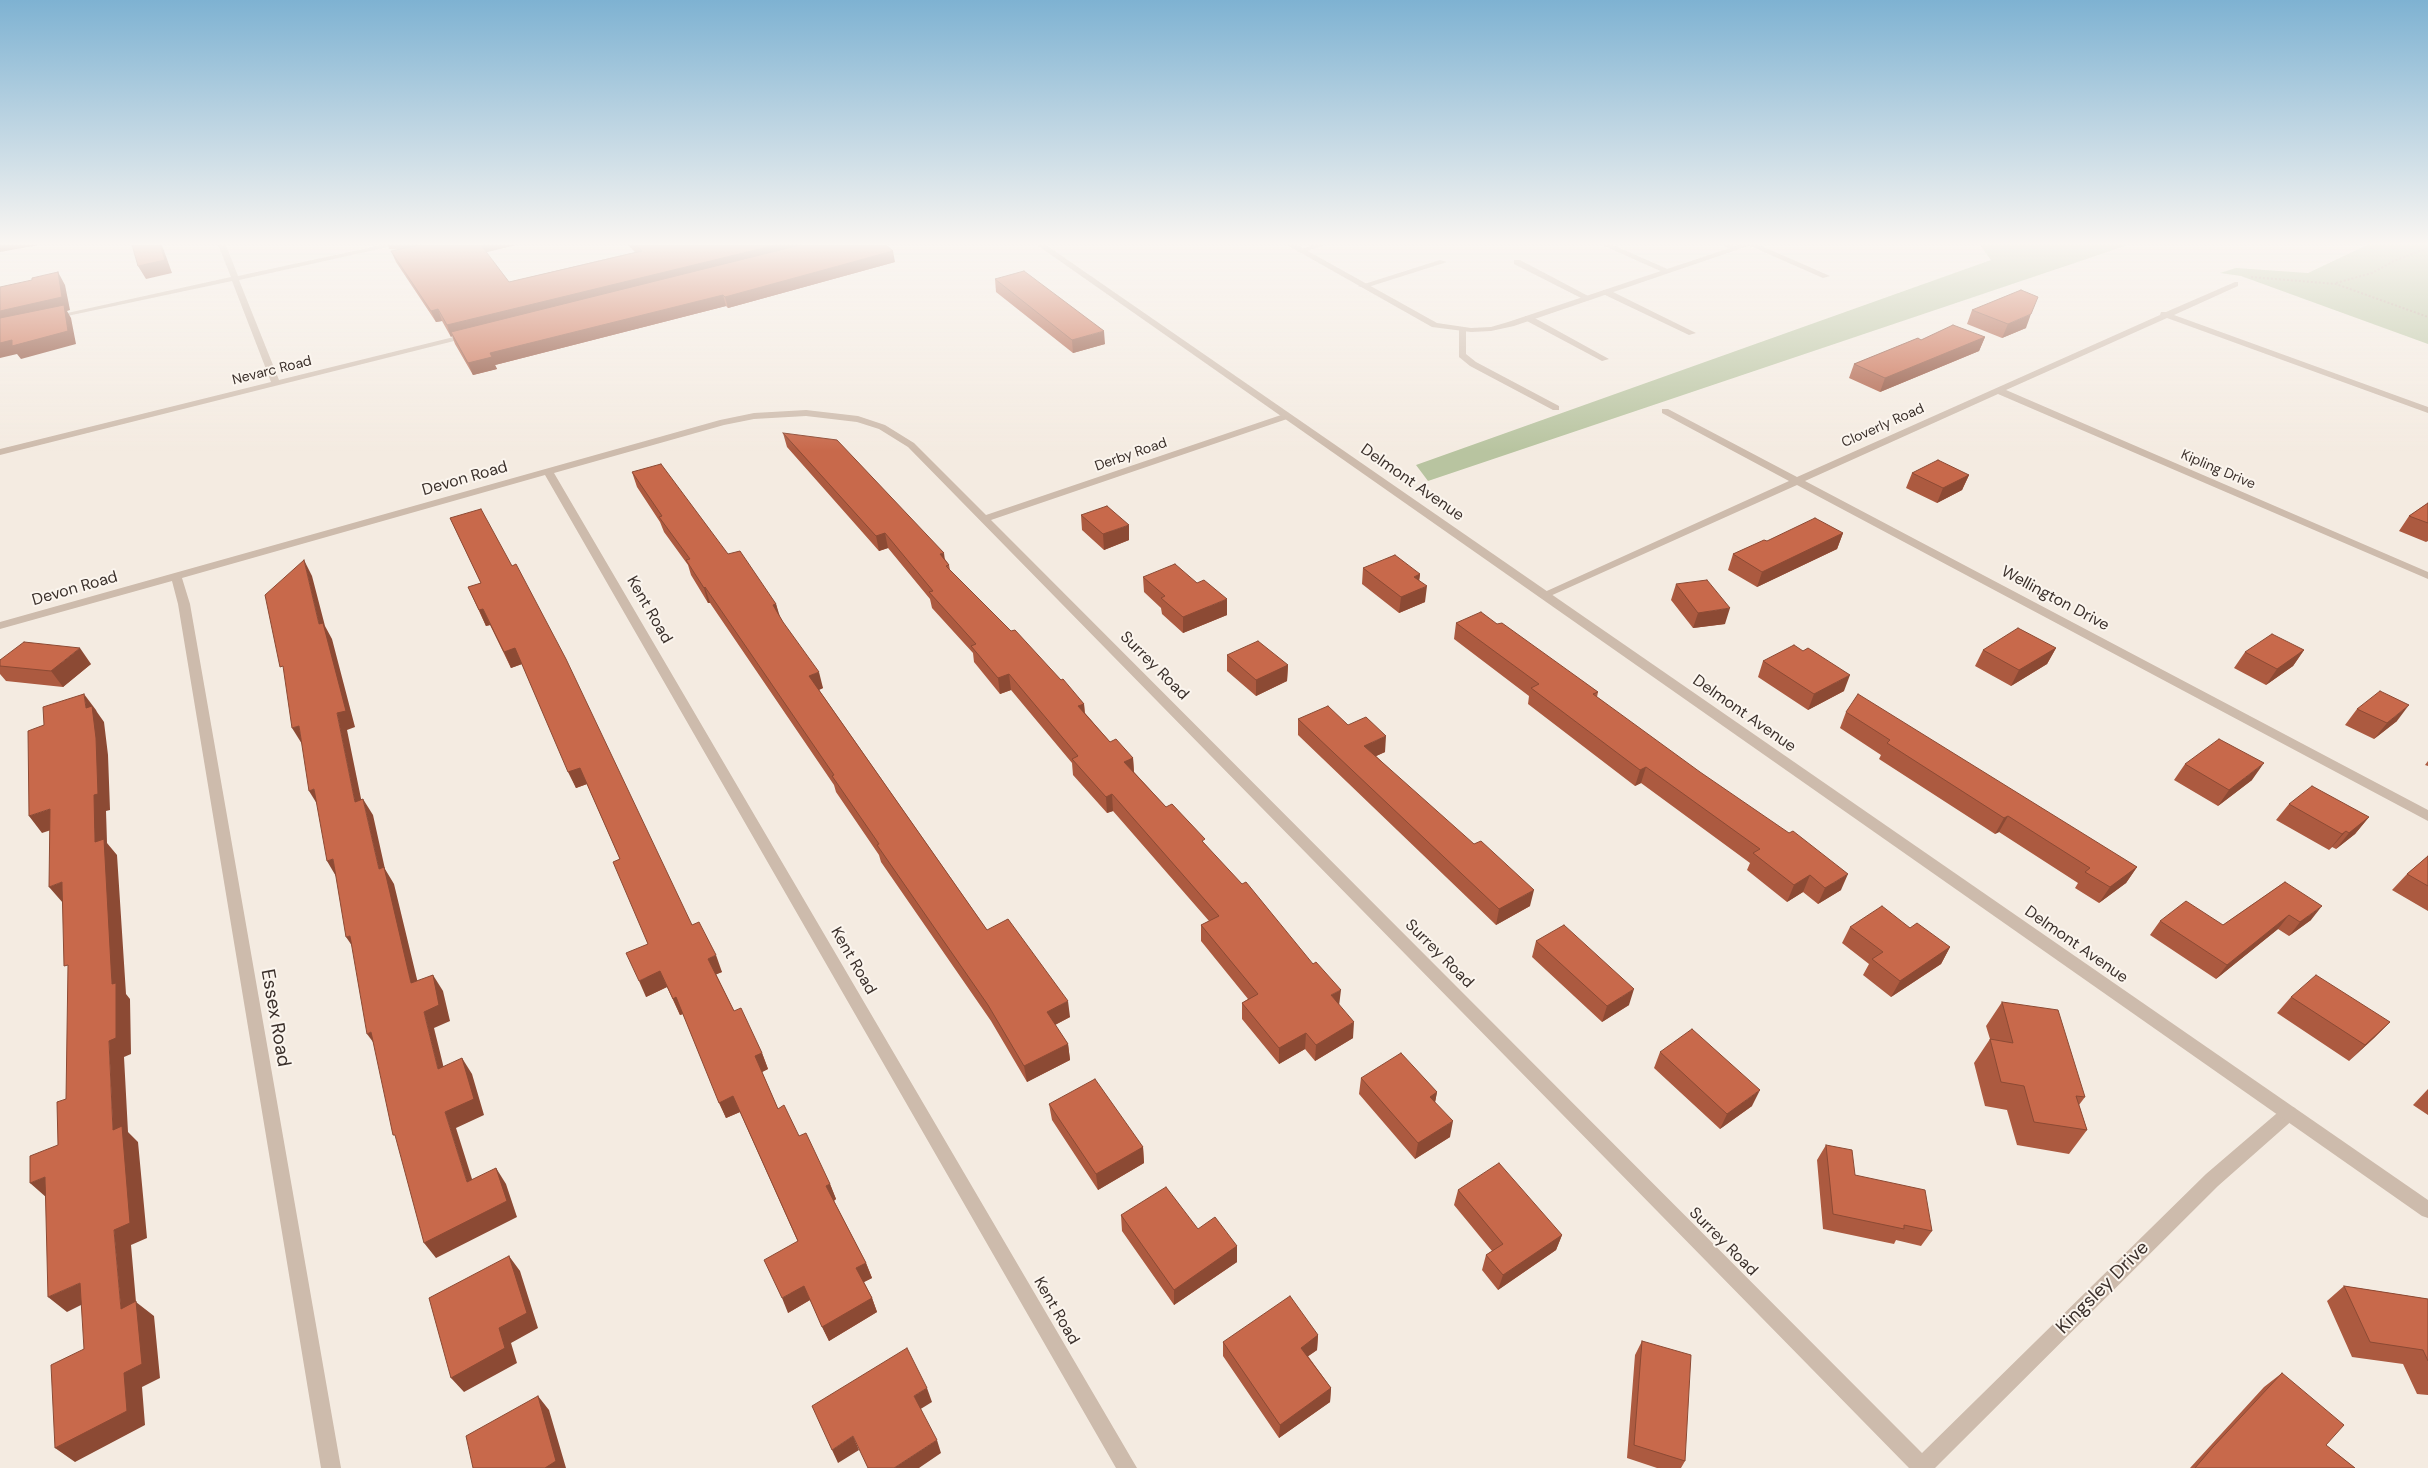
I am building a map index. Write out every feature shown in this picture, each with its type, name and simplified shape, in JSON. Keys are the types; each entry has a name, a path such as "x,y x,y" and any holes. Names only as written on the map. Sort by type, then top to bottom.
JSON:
{"street":[{"path":"43,319 69,314"},
{"path":"248,314 276,384"},
{"name":"Delmont Avenue","path":"1140,314 2428,1210"},
{"path":"1413,314 1435,325 1462,329 1491,329 1541,314"},
{"path":"1651,314 1692,333"},
{"path":"2164,314 2428,410"},
{"name":"Cloverly Road","path":"1544,595 2164,314"},
{"path":"1528,318 1605,358"},
{"path":"1462,329 1462,355 1473,364 1556,408"},
{"name":"Nevarc Road","path":"0,452 477,335"},
{"name":"Kipling Drive","path":"1997,390 2428,576"},
{"name":"Wellington Drive","path":"1665,412 1797,480 2428,816"},
{"name":"Devon Road","path":"0,626 723,422 754,416 800,413 836,415 882,427 906,441 931,464"},
{"name":"Derby Road","path":"985,519 1287,416"},
{"name":"Surrey Road","path":"931,464 1921,1468"},
{"name":"Kent Road","path":"548,471 1127,1468"},
{"name":"Essex Road","path":"176,576 184,604 331,1468"},
{"name":"Kingsley Drive","path":"1921,1468 2212,1180 2289,1113"}],"green space":[{"path":"1841,314 1925,314 1428,481 1416,465"},
{"path":"2344,314 2428,314 2428,344"}],"building":[{"path":"22,314 65,314 68,331 12,346 12,340 0,343 0,318"},
{"path":"441,314 494,314 447,325"},
{"path":"525,314 649,314 490,353 492,357 468,363 451,332"},
{"path":"1039,314 1081,314 1104,331 1072,340"},
{"path":"1981,314 2031,314 2008,324"},
{"path":"1953,325 1985,337 1885,378 1854,364 1918,338 1921,340"},
{"path":"783,433 837,440 944,553 940,554 949,565 946,566 1011,631 1015,630 1061,680 1063,679 1084,704 1078,706 1110,742 1116,739 1133,758 1124,762 1166,807 1172,804 1205,839 1202,841 1242,884 1246,882 1313,964 1316,962 1341,990 1331,995 1354,1022 1316,1045 1306,1033 1279,1048 1242,1003 1258,994 1201,925 1219,916 1112,794 1106,797 1072,759 1078,756 1009,674 998,678 971,646 976,644 929,592 933,591 885,533 876,536"},
{"path":"1938,460 1969,475 1943,488 1912,473"},
{"path":"661,464 728,554 740,551 776,604 773,605 783,622 819,672 809,676 987,930 1008,919 1068,1001 1047,1012 1068,1044 1024,1066 988,1005 877,845 879,844 832,776 834,775 704,588 686,560 690,559 659,517 662,516 632,472"},
{"path":"2428,503 2428,523 2409,516"},
{"path":"1107,506 1129,525 1103,534 1081,515"},
{"path":"481,509 512,566 516,564 566,659 692,925 699,922 716,955 708,959 734,1011 741,1008 762,1053 755,1056 778,1109 784,1105 799,1136 806,1133 830,1184 826,1186 866,1263 856,1268 872,1298 822,1327 804,1286 782,1298 764,1260 798,1241 733,1096 719,1103 676,997 673,999 660,971 639,981 626,953 648,944 613,862 620,859 580,768 568,772 515,648 504,652 483,609 479,610 468,587 481,583 450,518"},
{"path":"1815,518 1843,533 1762,572 1733,554 1764,540 1767,541"},
{"path":"1395,555 1420,574 1414,577 1427,586 1401,597 1363,568"},
{"path":"304,560 319,624 323,623 346,711 337,713 355,802 363,799 379,869 384,867 411,983 433,975 439,1005 424,1012 438,1069 462,1058 474,1099 445,1112 467,1182 496,1168 507,1201 424,1243 395,1135 393,1135 371,1032 367,1034 350,936 346,937 333,859 327,861 314,789 309,791 299,726 292,728 283,666 280,667 265,595"},
{"path":"1175,564 1197,583 1204,580 1227,599 1183,617 1161,598 1165,596 1143,577"},
{"path":"1707,580 1730,608 1698,613 1676,584"},
{"path":"1481,612 1497,624 1502,623 1598,692 1593,694 1700,772 1789,833 1793,831 1848,874 1825,888 1810,875 1794,885 1753,853 1760,849 1646,767 1640,770 1531,688 1539,684 1456,623"},
{"path":"2018,628 2056,648 2019,670 1983,650"},
{"path":"2272,634 2304,650 2277,669 2245,652"},
{"path":"1258,641 1288,665 1256,680 1227,655"},
{"path":"24,642 80,648 51,671 0,666 0,660"},
{"path":"1794,645 1803,651 1808,648 1850,675 1814,694 1763,661"},
{"path":"2380,691 2409,705 2387,723 2357,709"},
{"path":"84,694 86,708 92,706 96,738 98,794 94,795 95,842 104,839 112,984 116,983 116,1038 109,1041 113,1130 122,1126 130,1223 114,1230 121,1309 136,1301 142,1364 124,1373 127,1411 55,1448 51,1365 84,1349 80,1283 48,1297 45,1177 30,1183 30,1156 58,1145 57,1102 66,1099 68,965 64,966 62,882 49,887 50,809 29,816 28,731 44,725 43,707"},
{"path":"1858,694 2137,867 2110,887 2085,872 2090,868 2008,816 2004,818 1887,743 1890,740 1846,712"},
{"path":"1328,706 1348,725 1366,717 1386,736 1364,746 1474,844 1481,841 1534,890 1499,909 1298,719"},
{"path":"2219,739 2264,763 2229,790 2185,764"},
{"path":"2312,786 2369,817 2349,833 2346,831 2342,834 2289,804"},
{"path":"2428,856 2428,886 2407,874"},
{"path":"2285,882 2322,906 2300,922 2289,915 2227,965 2160,921 2186,901 2223,925"},
{"path":"1882,906 1910,928 1917,923 1950,947 1900,981 1872,959 1883,952 1850,927"},
{"path":"1564,925 1634,989 1607,1006 1536,941"},
{"path":"2316,975 2390,1022 2365,1045 2291,997"},
{"path":"2002,1002 2058,1010 2085,1097 2076,1096 2087,1130 2034,1122 2024,1086 2001,1082 1990,1039 2013,1043"},
{"path":"1692,1029 1760,1090 1727,1114 1660,1052"},
{"path":"1401,1053 1437,1092 1430,1097 1453,1121 1418,1143 1361,1078"},
{"path":"1095,1079 1143,1147 1096,1174 1049,1104"},
{"path":"1826,1145 1852,1150 1855,1175 1925,1190 1932,1231 1904,1225 1904,1229 1833,1214"},
{"path":"1499,1163 1562,1235 1503,1275 1486,1255 1503,1244 1458,1190"},
{"path":"1166,1187 1198,1229 1215,1217 1237,1246 1174,1290 1121,1215"},
{"path":"509,1256 527,1313 499,1328 505,1348 451,1378 429,1298"},
{"path":"2344,1286 2428,1299 2428,1361 2423,1350 2370,1342"},
{"path":"1290,1296 1318,1335 1301,1348 1331,1388 1280,1425 1223,1342"},
{"path":"1642,1341 1691,1355 1685,1461 1634,1445"},
{"path":"907,1348 927,1388 914,1396 937,1440 894,1468 868,1468 853,1436 832,1450 812,1406"},
{"path":"2282,1373 2344,1425 2326,1445 2355,1468 2195,1468 2213,1447"},
{"path":"538,1396 556,1461 545,1468 473,1468 466,1436"}]}
